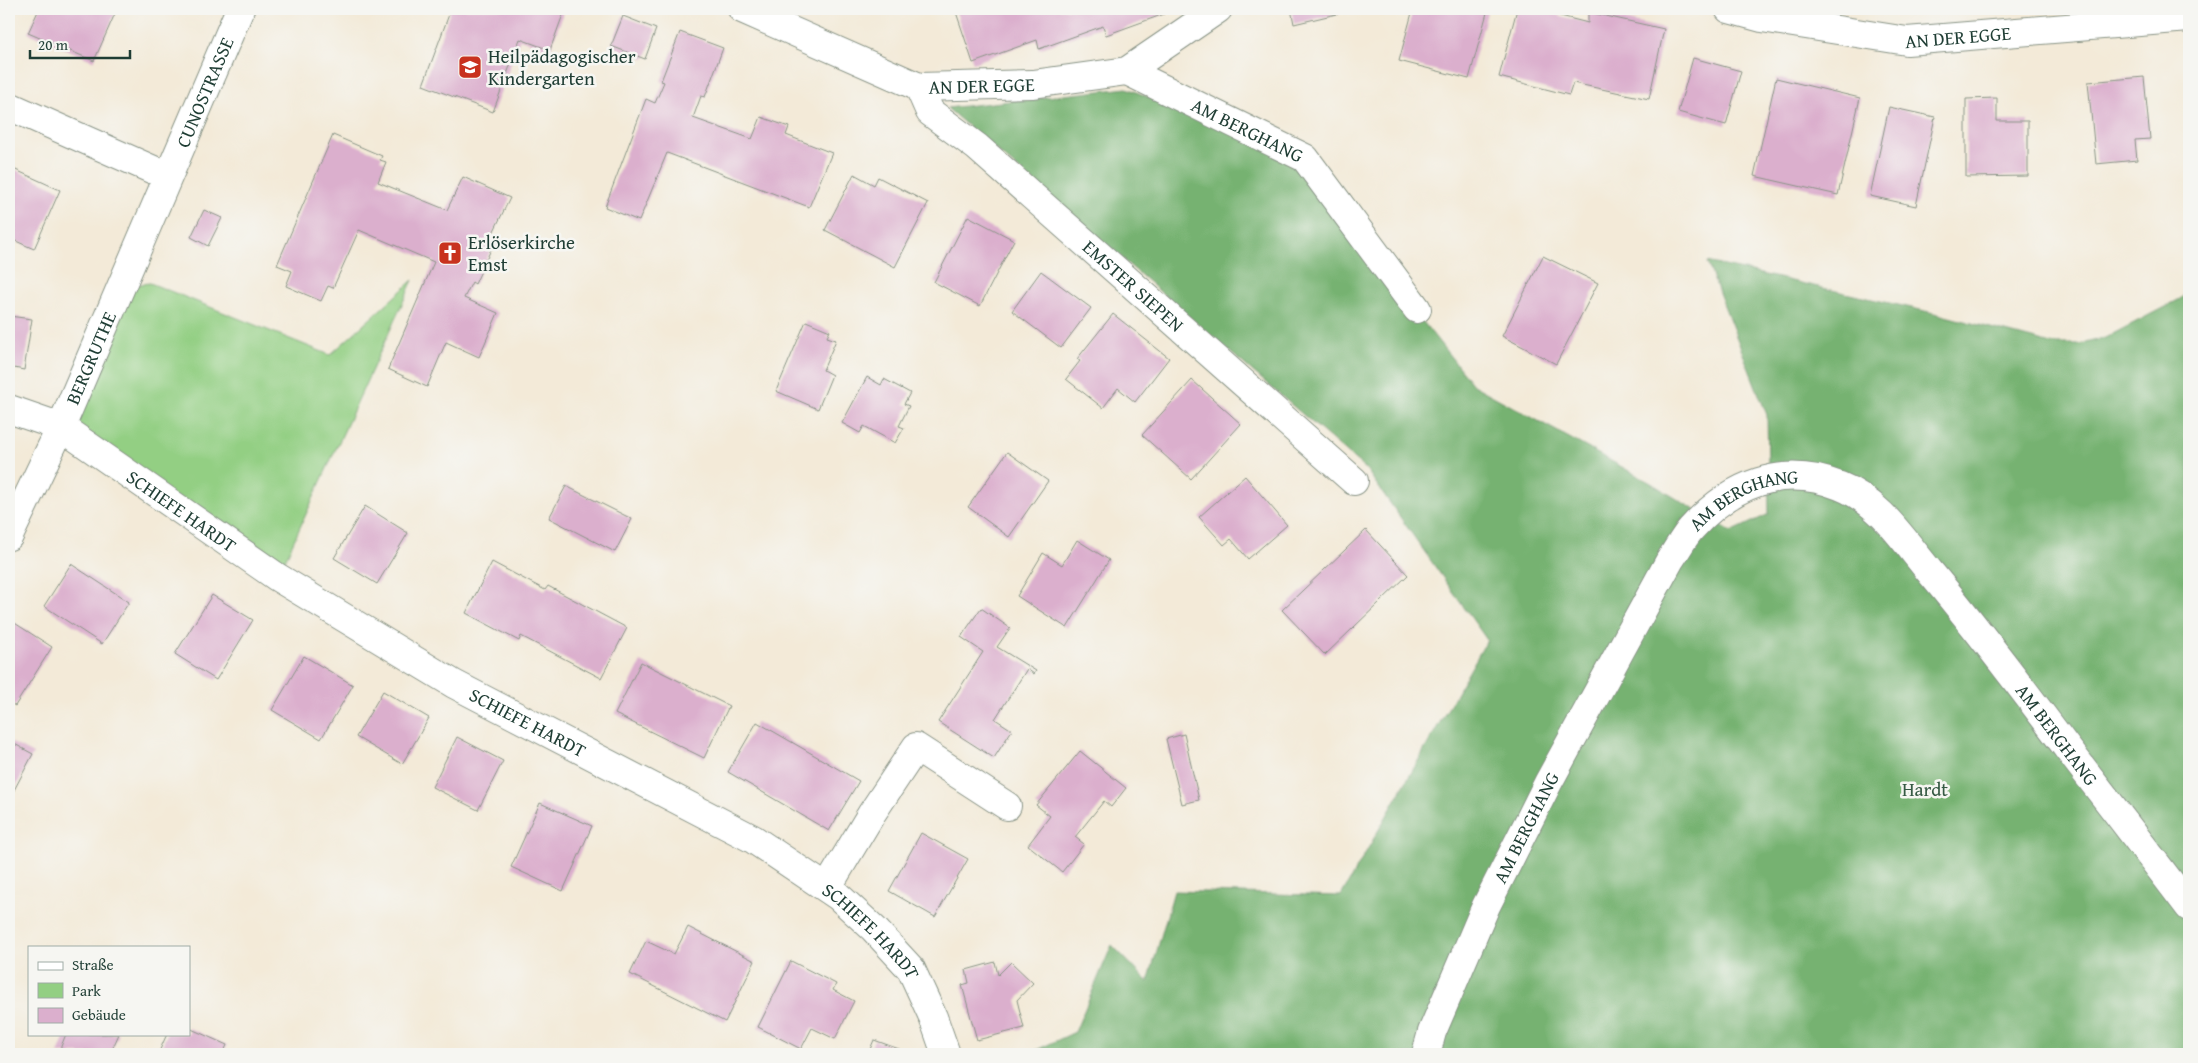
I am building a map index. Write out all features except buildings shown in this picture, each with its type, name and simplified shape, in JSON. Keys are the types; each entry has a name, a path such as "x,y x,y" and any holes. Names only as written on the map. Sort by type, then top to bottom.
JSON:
{"street":[{"name":"CUNOSTRASSE","path":"168,176 240,9"},
{"name":"AN DER EGGE","path":"742,9 919,87 1033,84 1127,71 1218,9"},
{"name":"AN DER EGGE","path":"1729,9 1762,18 1907,41 2189,18"},
{"name":"AM BERGHANG","path":"1127,71 1305,158 1417,309"},
{"name":"EMSTER SIEPEN","path":"919,87 930,112 976,148 1354,481"},
{"path":"9,106 168,176"},
{"name":"BERGRUTHE","path":"9,536 62,427 168,176"},
{"name":"SCHIEFE HARDT","path":"9,409 62,427 277,577 454,684 754,839 827,888 874,929 911,969 933,1017 946,1054"},
{"name":"AM BERGHANG","path":"1426,1054 1432,1032 1486,906 1548,783 1670,560 1690,529 1716,506 1736,491 1758,481 1781,476 1801,476 1841,486 1876,508 1973,622 2189,908"},
{"path":"827,888 872,813 916,747 1007,806"}],"green space":[{"name":"Hardt","path":"1127,88 1294,159 1473,385 1651,483 1731,532 1769,514 1767,415 1707,262 1934,313 2051,344 2081,344 2105,338 2180,299 2189,290 2189,1054 1028,1054 1075,1032 1112,945 1148,982 1174,891 1341,896 1487,640 1366,469 947,108"},
{"path":"413,280 281,569 61,427 122,286 150,283 330,355"}],"place":[{"name":"Heilpädagogischer Kindergarten","path":"470,67"},
{"name":"Erlöserkirche Emst","path":"450,253"}]}
